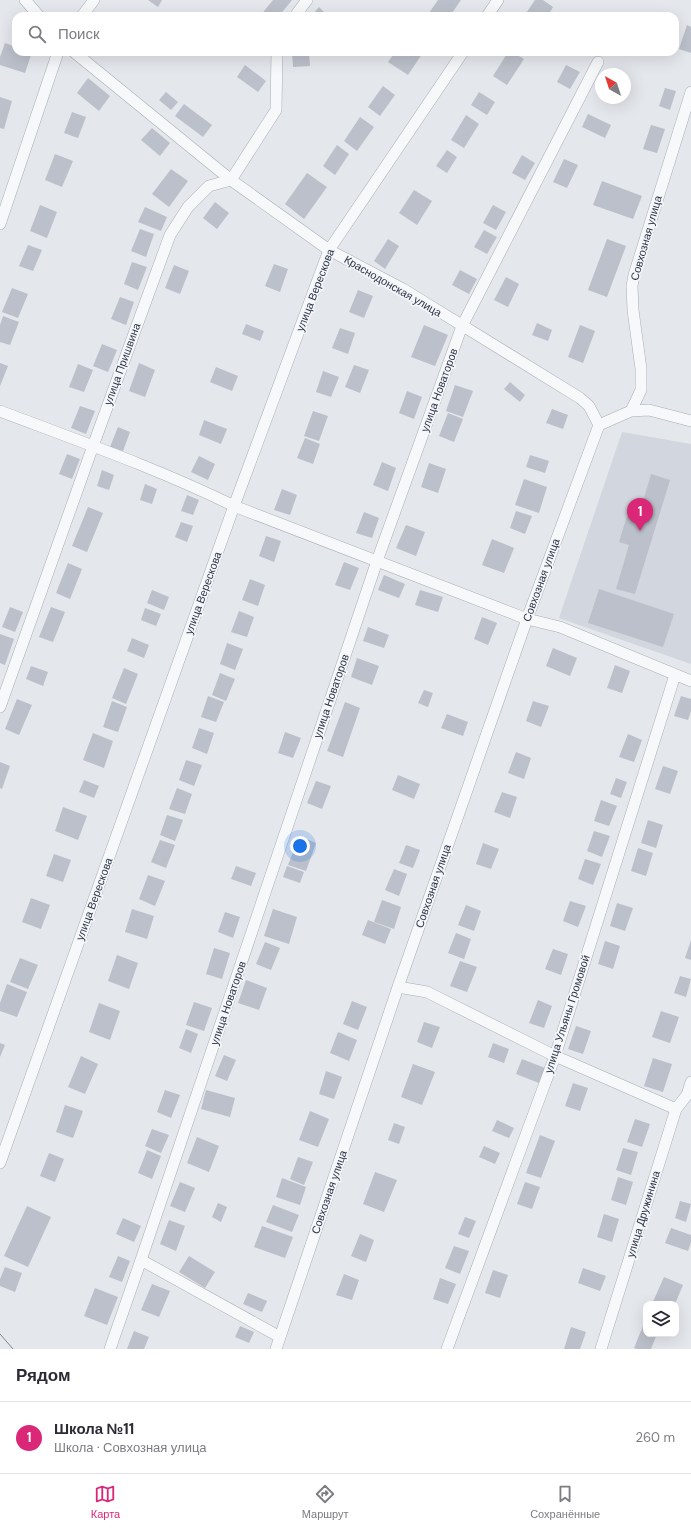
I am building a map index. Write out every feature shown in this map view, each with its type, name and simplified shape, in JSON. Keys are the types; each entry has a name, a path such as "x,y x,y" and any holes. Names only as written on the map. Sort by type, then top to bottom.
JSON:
{"street":[{"path":"25,0 36,12"},
{"path":"85,12 94,0"},
{"path":"298,12 307,0"},
{"path":"490,12 498,0"},
{"path":"0,224 57,56"},
{"name":"Краснодонская улица","path":"79,56 230,180 329,250 403,289 580,398 589,406 599,425"},
{"path":"230,180 276,110 277,56"},
{"name":"улица Верескова","path":"0,1163 234,506 329,250 460,56"},
{"name":"улица Новаторов","path":"110,1349 377,561 462,326 598,62"},
{"name":"Совхозная улица","path":"631,411 641,390 641,369 633,310 632,286 634,275 691,92"},
{"name":"улица Пришвина","path":"0,707 170,235 188,207 209,186 230,180"},
{"path":"599,425 631,411 649,410 691,421"},
{"path":"0,412 93,446 200,489 234,506 527,619 560,627 691,681"},
{"name":"Совхозная улица","path":"276,1349 398,987 527,619 599,425"},
{"name":"улица Ульяны Громовой","path":"447,1349 555,1056 675,675"},
{"path":"398,987 427,992 555,1056 676,1110"},
{"name":"улица Дружинина","path":"601,1349 676,1110 689,1094 691,1082"},
{"path":"141,1260 280,1337"}],"shaded area":[{"path":"622,432 691,444 691,664 559,618"}],"building":[{"path":"148,0 162,0 158,7"},
{"path":"273,0 292,0 282,12 263,12"},
{"path":"438,0 461,0 453,12 430,12"},
{"path":"535,0 543,0 553,7 550,12 527,12"},
{"path":"319,7 324,12 315,12"},
{"path":"687,25 691,27 691,53 679,49"},
{"path":"5,43 12,46 12,56 31,56 25,73 0,65 0,57"},
{"path":"292,56 309,56 310,66 293,67"},
{"path":"392,56 421,56 408,75 388,62"},
{"path":"506,56 519,56 524,59 507,85 493,76"},
{"path":"245,65 266,81 258,92 237,77"},
{"path":"566,65 580,72 570,89 557,82"},
{"path":"88,78 110,96 99,111 77,93"},
{"path":"383,86 395,95 380,116 368,107"},
{"path":"665,88 676,91 670,110 659,106"},
{"path":"166,92 178,102 171,110 159,100"},
{"path":"479,92 495,102 487,115 471,105"},
{"path":"0,97 12,101 4,129 0,128"},
{"path":"184,104 212,125 203,137 175,116"},
{"path":"72,112 86,117 78,138 64,133"},
{"path":"588,114 611,125 605,138 582,127"},
{"path":"466,115 479,124 464,148 451,140"},
{"path":"360,117 374,127 357,151 344,141"},
{"path":"651,125 665,129 657,153 643,149"},
{"path":"152,128 170,143 160,156 141,140"},
{"path":"337,145 349,154 335,175 323,166"},
{"path":"447,150 457,157 447,173 436,166"},
{"path":"55,154 73,161 62,187 45,180"},
{"path":"522,155 535,163 525,180 512,173"},
{"path":"564,159 578,165 567,188 553,182"},
{"path":"171,169 188,181 169,207 152,194"},
{"path":"307,173 327,187 304,219 285,204"},
{"path":"602,181 642,196 633,219 593,205"},
{"path":"414,190 432,201 417,225 399,213"},
{"path":"215,202 229,213 217,229 203,218"},
{"path":"40,205 57,212 47,238 30,231"},
{"path":"493,205 506,212 496,230 483,223"},
{"path":"145,207 167,217 161,231 138,222"},
{"path":"140,229 154,234 146,257 131,251"},
{"path":"484,230 497,237 487,254 474,247"},
{"path":"388,239 399,246 385,269 374,261"},
{"path":"607,239 626,246 607,297 588,290"},
{"path":"28,245 42,250 33,271 19,266"},
{"path":"132,262 147,267 138,290 124,284"},
{"path":"274,264 288,269 280,292 265,286"},
{"path":"174,265 189,271 180,294 165,288"},
{"path":"460,270 477,279 469,294 452,285"},
{"path":"506,277 519,284 508,307 494,300"},
{"path":"12,288 28,294 18,318 2,312"},
{"path":"358,290 373,296 364,318 349,312"},
{"path":"120,297 134,302 126,325 111,319"},
{"path":"3,316 19,322 10,345 0,342 0,325"},
{"path":"537,323 552,330 548,341 532,335"},
{"path":"246,324 264,331 260,341 242,334"},
{"path":"424,325 448,335 435,366 411,357"},
{"path":"580,325 595,331 583,363 568,357"},
{"path":"340,328 355,333 348,354 332,348"},
{"path":"102,344 117,350 108,372 93,366"},
{"path":"0,363 8,366 0,386"},
{"path":"139,363 155,370 145,397 129,391"},
{"path":"78,364 93,370 84,392 69,387"},
{"path":"354,365 369,370 360,393 345,387"},
{"path":"216,367 238,376 232,391 210,382"},
{"path":"323,371 339,377 331,397 316,392"},
{"path":"510,382 525,395 520,402 504,389"},
{"path":"455,385 473,391 463,417 446,411"},
{"path":"407,391 422,397 414,419 399,413"},
{"path":"80,406 95,411 86,434 71,428"},
{"path":"552,409 568,415 563,429 546,423"},
{"path":"313,411 328,416 319,441 304,436"},
{"path":"448,413 463,419 454,442 439,436"},
{"path":"204,420 227,429 221,444 199,435"},
{"path":"118,427 130,432 123,451 110,447"},
{"path":"305,438 320,444 313,464 297,458"},
{"path":"67,454 80,459 72,479 59,474"},
{"path":"530,455 549,461 545,473 526,467"},
{"path":"199,456 215,464 208,480 191,472"},
{"path":"382,462 396,468 388,491 373,485"},
{"path":"429,463 446,469 438,493 421,487"},
{"path":"102,470 114,475 109,490 97,486"},
{"path":"651,474 670,480 635,594 616,589 629,545 619,542 627,516 638,519"},
{"path":"524,479 547,487 539,513 515,505"},
{"path":"145,484 157,489 152,504 140,500"},
{"path":"282,489 297,495 290,515 274,510"},
{"path":"187,495 199,500 193,515 181,511"},
{"path":"88,507 103,513 87,552 72,546"},
{"path":"516,511 532,516 525,534 510,528"},
{"path":"364,512 379,518 372,538 356,533"},
{"path":"181,522 193,526 187,542 175,537"},
{"path":"406,525 425,532 416,556 396,548"},
{"path":"266,536 281,541 274,562 259,556"},
{"path":"492,539 514,548 504,573 482,565"},
{"path":"344,562 359,568 350,590 335,585"},
{"path":"68,563 82,569 70,599 56,593"},
{"path":"384,575 405,584 399,598 378,590"},
{"path":"250,579 265,585 258,606 242,600"},
{"path":"599,589 674,614 663,647 588,623"},
{"path":"152,590 169,597 164,610 147,603"},
{"path":"420,590 443,597 438,612 415,605"},
{"path":"10,607 23,612 15,632 2,627"},
{"path":"51,607 65,612 53,642 39,637"},
{"path":"145,608 161,614 156,626 141,620"},
{"path":"239,611 254,617 247,637 231,632"},
{"path":"482,617 497,623 488,645 474,639"},
{"path":"368,627 389,635 384,648 363,641"},
{"path":"0,634 14,639 5,665 0,663"},
{"path":"132,638 149,645 144,658 127,651"},
{"path":"227,643 243,649 235,670 220,664"},
{"path":"553,648 577,658 570,676 546,666"},
{"path":"357,658 379,666 372,685 351,677"},
{"path":"615,665 630,671 622,693 607,688"},
{"path":"31,666 48,672 43,686 26,679"},
{"path":"124,668 138,674 126,704 112,698"},
{"path":"220,673 235,679 226,701 212,695"},
{"path":"424,690 433,693 428,707 418,703"},
{"path":"208,696 224,702 216,722 201,717"},
{"path":"681,696 691,699 691,711 688,720 674,716"},
{"path":"17,699 32,705 19,735 5,729"},
{"path":"112,701 127,707 118,732 103,727"},
{"path":"533,701 549,706 541,727 526,721"},
{"path":"345,702 360,708 343,757 327,751"},
{"path":"447,714 468,722 463,736 441,728"},
{"path":"199,728 214,733 207,754 192,748"},
{"path":"285,732 301,738 293,758 278,753"},
{"path":"93,733 113,741 104,768 83,760"},
{"path":"628,734 642,740 634,762 619,757"},
{"path":"516,752 531,758 524,779 508,773"},
{"path":"186,760 202,765 194,786 179,780"},
{"path":"0,762 10,766 2,789 0,788"},
{"path":"663,766 678,771 670,794 655,789"},
{"path":"398,775 420,784 414,799 392,790"},
{"path":"616,778 627,782 621,798 610,794"},
{"path":"84,780 99,786 94,798 79,792"},
{"path":"316,781 331,786 322,809 307,803"},
{"path":"177,788 192,794 185,814 169,809"},
{"path":"502,792 517,797 510,818 494,812"},
{"path":"601,800 617,806 609,826 594,821"},
{"path":"63,807 87,816 78,840 55,831"},
{"path":"167,815 183,820 175,841 160,835"},
{"path":"648,820 663,825 656,848 641,843"},
{"path":"594,831 610,836 602,857 587,851"},
{"path":"299,836 316,843 306,871 288,865"},
{"path":"160,840 175,845 166,868 151,862"},
{"path":"483,843 499,849 491,869 476,864"},
{"path":"406,845 420,850 413,868 399,863"},
{"path":"638,848 653,853 646,876 631,871"},
{"path":"54,854 71,860 63,882 46,876"},
{"path":"585,859 601,864 593,885 578,879"},
{"path":"236,866 256,873 251,886 231,879"},
{"path":"287,866 304,872 300,883 283,877"},
{"path":"394,869 407,874 399,896 385,890"},
{"path":"148,875 165,881 155,906 139,899"},
{"path":"31,898 50,905 41,929 22,922"},
{"path":"382,900 401,907 394,929 374,922"},
{"path":"570,901 586,906 578,927 563,921"},
{"path":"617,903 633,908 625,931 610,926"},
{"path":"466,905 481,911 474,931 458,925"},
{"path":"132,909 154,916 147,939 125,932"},
{"path":"273,909 297,917 289,944 264,936"},
{"path":"225,912 240,917 233,938 218,932"},
{"path":"368,920 391,929 385,944 362,935"},
{"path":"456,933 471,939 464,959 448,953"},
{"path":"691,940 691,960 685,958"},
{"path":"605,941 620,946 613,969 598,964"},
{"path":"265,942 280,948 271,970 256,964"},
{"path":"214,948 230,953 222,979 206,974"},
{"path":"553,949 568,954 561,975 545,969"},
{"path":"117,955 138,963 129,989 108,981"},
{"path":"20,958 38,965 28,989 10,982"},
{"path":"460,961 477,967 467,992 450,986"},
{"path":"680,976 691,979 686,997 674,993"},
{"path":"246,980 267,988 259,1010 238,1003"},
{"path":"7,984 27,992 17,1017 0,1011 0,1003"},
{"path":"538,1000 552,1006 544,1028 529,1023"},
{"path":"352,1001 367,1007 358,1030 343,1024"},
{"path":"194,1002 212,1008 204,1031 186,1025"},
{"path":"99,1003 120,1011 110,1040 89,1032"},
{"path":"661,1011 679,1017 670,1043 652,1037"},
{"path":"424,1022 440,1027 432,1048 417,1042"},
{"path":"576,1026 591,1031 583,1054 568,1049"},
{"path":"186,1029 198,1034 191,1053 179,1048"},
{"path":"338,1032 357,1040 349,1061 330,1053"},
{"path":"0,1043 5,1045 0,1057"},
{"path":"493,1043 509,1049 504,1063 488,1057"},
{"path":"224,1055 236,1060 227,1081 215,1076"},
{"path":"81,1056 98,1064 85,1094 68,1087"},
{"path":"653,1058 672,1064 663,1092 644,1086"},
{"path":"522,1059 545,1068 539,1083 516,1074"},
{"path":"413,1064 435,1072 422,1105 401,1097"},
{"path":"326,1071 342,1077 334,1099 319,1094"},
{"path":"573,1083 588,1088 580,1111 565,1106"},
{"path":"165,1090 180,1095 171,1118 157,1112"},
{"path":"206,1090 235,1098 230,1117 201,1109"},
{"path":"65,1105 83,1111 73,1138 56,1132"},
{"path":"310,1111 329,1119 318,1147 299,1140"},
{"path":"635,1119 650,1124 642,1147 627,1142"},
{"path":"497,1120 514,1128 509,1138 492,1131"},
{"path":"394,1123 405,1127 399,1144 388,1140"},
{"path":"152,1129 169,1135 161,1153 145,1146"},
{"path":"540,1135 555,1141 541,1178 526,1173"},
{"path":"197,1137 219,1146 209,1172 187,1163"},
{"path":"484,1146 500,1153 495,1164 479,1157"},
{"path":"623,1148 638,1152 631,1175 616,1170"},
{"path":"147,1150 161,1156 152,1179 138,1173"},
{"path":"49,1153 64,1159 55,1182 40,1176"},
{"path":"298,1157 313,1162 304,1185 290,1179"},
{"path":"375,1172 397,1180 384,1212 363,1204"},
{"path":"618,1177 633,1182 626,1205 611,1200"},
{"path":"282,1178 306,1187 300,1205 276,1197"},
{"path":"180,1182 195,1188 185,1212 170,1206"},
{"path":"525,1182 540,1187 532,1209 517,1204"},
{"path":"680,1201 691,1204 686,1222 675,1218"},
{"path":"218,1203 227,1207 221,1222 212,1217"},
{"path":"273,1205 299,1215 292,1232 266,1222"},
{"path":"27,1206 51,1217 28,1267 4,1256"},
{"path":"604,1214 619,1219 612,1242 597,1237"},
{"path":"465,1217 476,1221 469,1238 458,1234"},
{"path":"123,1218 141,1226 134,1242 116,1234"},
{"path":"169,1220 185,1226 176,1251 160,1244"},
{"path":"262,1226 293,1237 285,1258 254,1247"},
{"path":"671,1228 691,1235 691,1242 688,1251 665,1243"},
{"path":"360,1234 374,1240 366,1262 351,1256"},
{"path":"454,1246 469,1251 460,1274 445,1268"},
{"path":"118,1256 130,1261 122,1282 109,1277"},
{"path":"189,1256 215,1272 205,1288 179,1272"},
{"path":"5,1267 22,1273 15,1292 0,1286 0,1279"},
{"path":"583,1268 606,1276 600,1291 578,1283"},
{"path":"493,1270 508,1275 500,1298 485,1293"},
{"path":"344,1274 359,1280 352,1300 336,1295"},
{"path":"664,1277 683,1285 676,1301 653,1301"},
{"path":"440,1278 456,1284 448,1304 433,1299"},
{"path":"152,1284 170,1291 159,1317 141,1310"},
{"path":"95,1288 118,1297 107,1325 84,1316"},
{"path":"248,1293 267,1301 262,1312 243,1304"},
{"path":"240,1326 254,1332 249,1343 235,1337"},
{"path":"643,1326 643,1337 656,1337 651,1349 634,1348"},
{"path":"571,1327 586,1332 580,1349 564,1349"},
{"path":"134,1331 149,1337 144,1349 127,1349"}],"tram line":[{"path":"0,1334 13,1349"}],"place":[{"name":"Школа №11","path":"640,531"}]}
